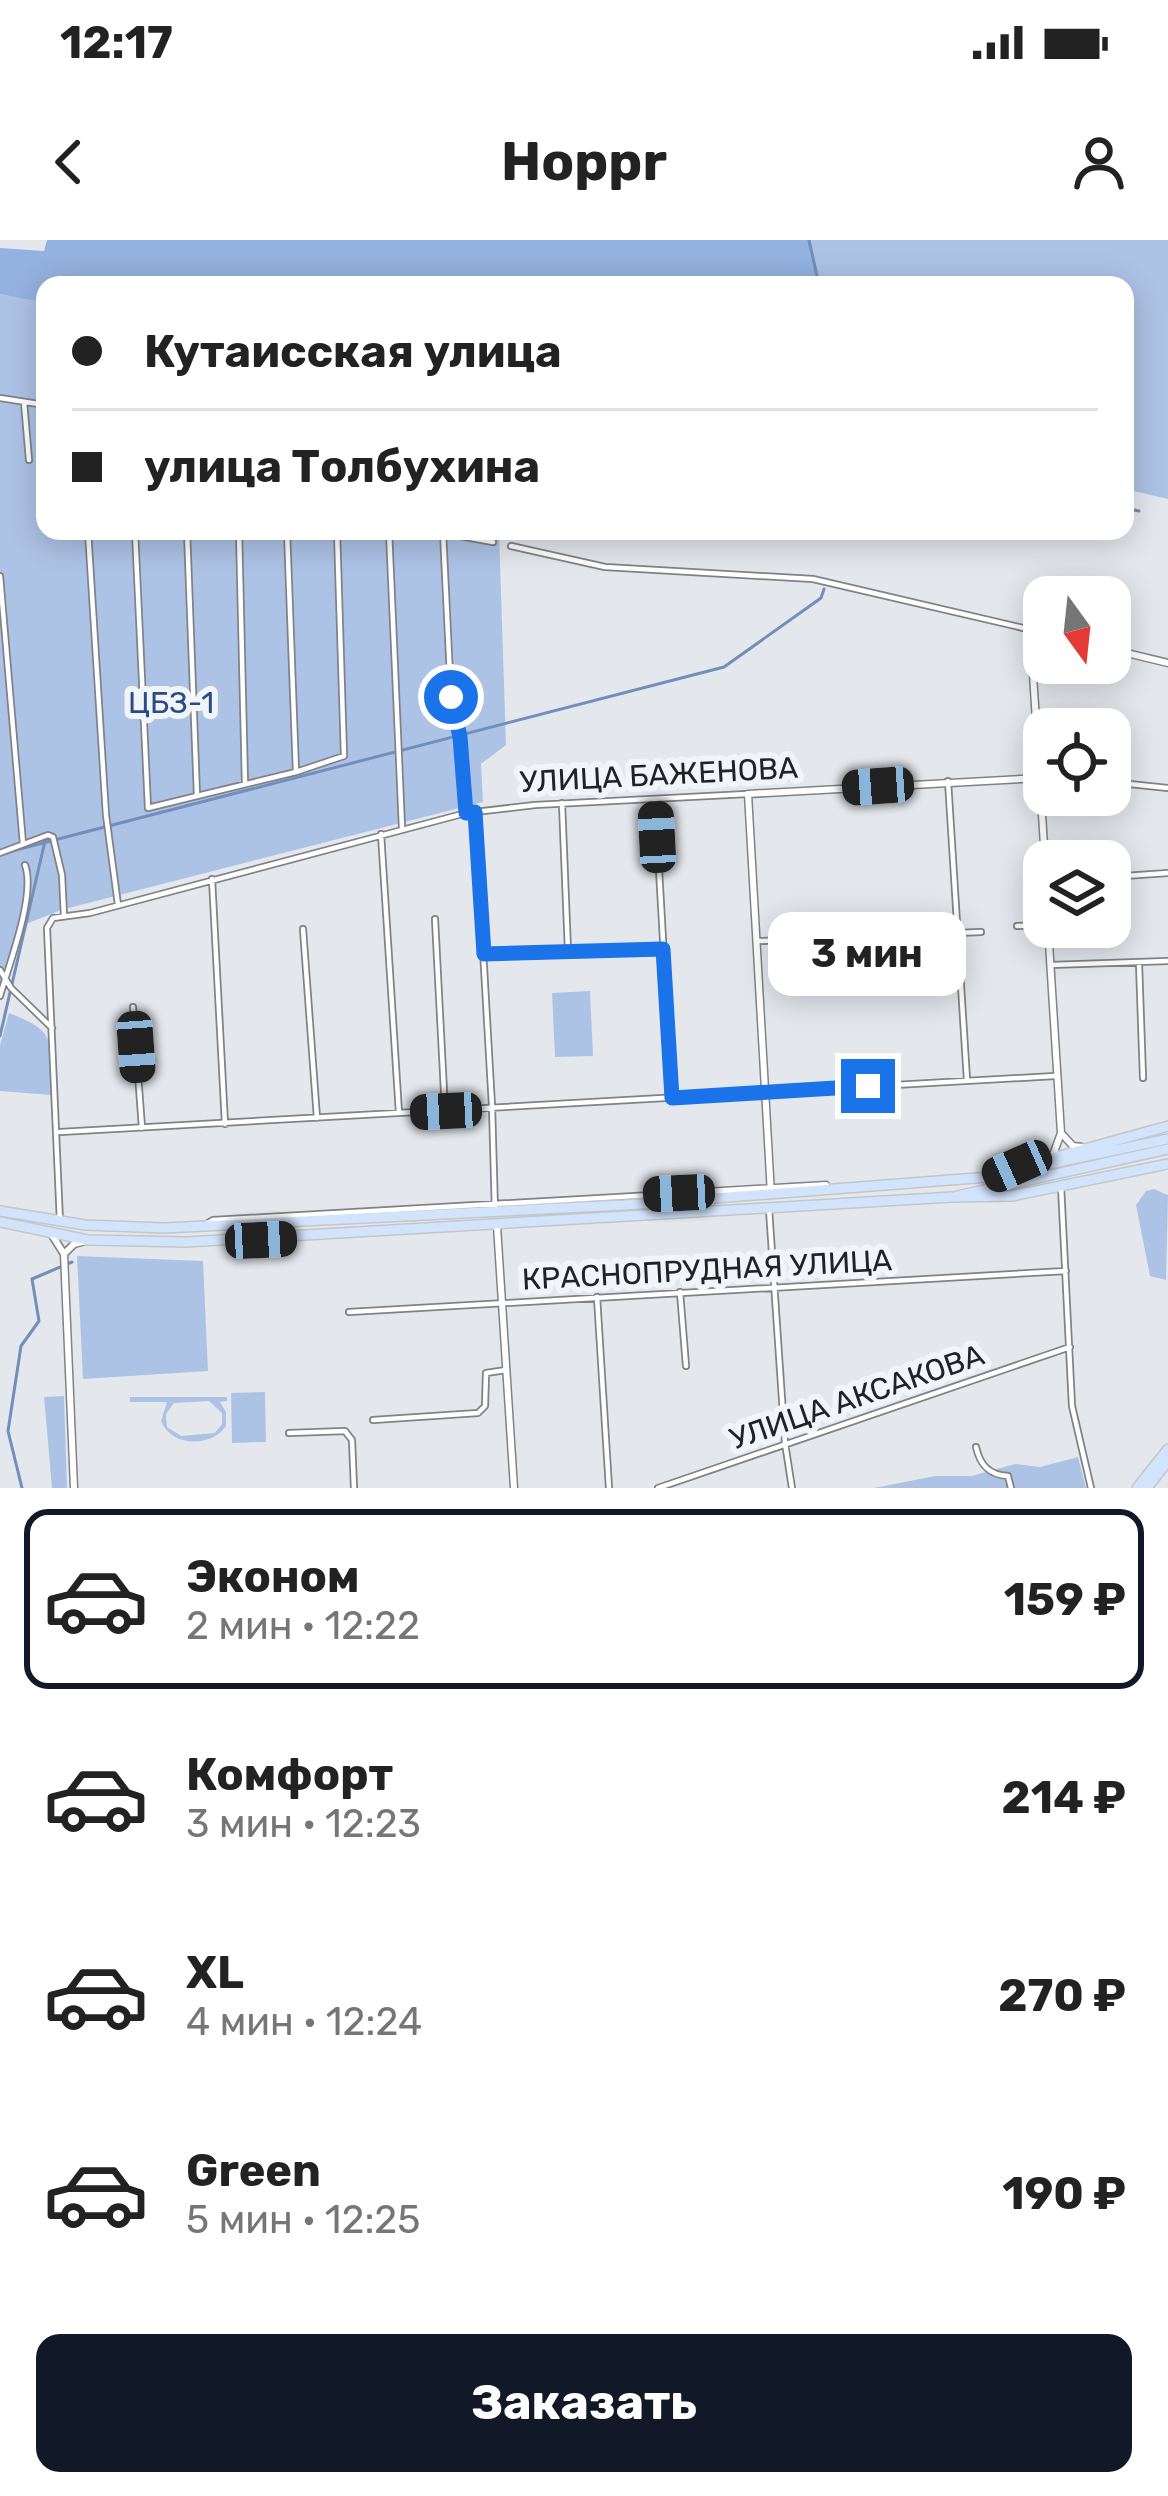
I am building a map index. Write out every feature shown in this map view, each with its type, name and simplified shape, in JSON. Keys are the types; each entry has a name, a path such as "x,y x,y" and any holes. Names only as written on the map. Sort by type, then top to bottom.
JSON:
{"main road":[{"path":"994,1177 1168,1126"},
{"path":"3,1219 204,1227 582,1203 624,1205 994,1177 1168,1139"},
{"path":"952,1197 1168,1149"},
{"path":"23,1222 44,1232 88,1240 186,1242 995,1198 1168,1164"},
{"path":"624,1205 626,1219"},
{"path":"184,1227 186,1242"},
{"path":"1137,1488 1168,1448"},
{"path":"1147,1488 1168,1462"}],"street":[{"path":"0,398 36,404"},
{"path":"24,402 29,460"},
{"path":"89,540 106,815 118,905"},
{"path":"135,540 148,808 344,756 337,540"},
{"path":"187,540 197,796"},
{"path":"239,540 245,784"},
{"path":"287,540 296,772"},
{"path":"389,540 402,828"},
{"path":"443,540 451,697 471,812 484,954 495,1208"},
{"path":"489,540 494,542"},
{"path":"511,546 605,567 813,579 1023,628"},
{"path":"0,576 22,844"},
{"path":"1131,654 1168,663"},
{"name":"УЛИЦА БАЖЕНОВА","path":"64,916 471,812 1023,779"},
{"path":"949,782 968,1081"},
{"path":"1131,784 1168,788"},
{"path":"582,1203 758,1188 771,1191 748,794"},
{"path":"656,799 672,1098"},
{"path":"562,803 568,951"},
{"path":"381,834 399,1113"},
{"path":"0,853 53,837 62,875 64,916 53,918 47,928 60,1222"},
{"path":"2,980 13,959 27,893 25,865"},
{"path":"1131,876 1168,873"},
{"path":"212,878 225,1124"},
{"path":"435,919 446,1111"},
{"path":"1016,926 1023,926"},
{"path":"303,929 317,1118"},
{"path":"757,941 981,932"},
{"path":"1048,948 1061,1133 1053,1156"},
{"path":"484,954 663,949"},
{"path":"1050,965 1168,961"},
{"path":"1139,962 1143,1078"},
{"path":"0,970 0,996"},
{"path":"2,980 52,1028"},
{"path":"134,1007 142,1128"},
{"path":"57,1132 1055,1076"},
{"path":"1061,1133 1073,1147 1085,1147"},
{"path":"758,1188 768,1173"},
{"path":"1061,1186 1072,1406 1090,1488"},
{"path":"769,1209 792,1488"},
{"path":"497,1226 514,1488"},
{"path":"44,1232 58,1240 64,1254 74,1488"},
{"path":"64,1254 88,1240"},
{"name":"КРАСНОПРУДНАЯ УЛИЦА","path":"350,1312 1066,1270"},
{"path":"680,1292 686,1366"},
{"path":"597,1297 609,1488"},
{"name":"УЛИЦА АКСАКОВА","path":"658,1488 1070,1347"},
{"path":"374,1420 478,1413 485,1406 486,1372 506,1370"},
{"path":"289,1433 345,1431 352,1440 354,1488"},
{"path":"976,1447 979,1461 995,1475 1008,1476 1011,1488"}],"green space":[{"path":"809,240 1168,240 1168,499 1134,491 1134,276 817,276"},
{"name":"ЦБЗ-1","path":"0,294 36,300 36,540 499,540 506,745 481,764 483,802 61,910 21,926 0,992"},
{"path":"590,991 593,1056 555,1057 552,993"},
{"path":"9,1013 45,1034 51,1095 0,1091 0,1045"},
{"path":"1146,1191 1168,1195 1166,1280 1150,1276 1136,1205"},
{"path":"77,1256 203,1261 208,1371 83,1379"},
{"path":"265,1392 266,1442 232,1443 231,1393"},
{"path":"64,1396 67,1488 52,1488 44,1397"},
{"path":"130,1397 227,1397 220,1402 226,1426 211,1438 182,1440 166,1430 161,1421 167,1402 130,1402","holes":["209,1401 222,1413 222,1424 215,1433 181,1436 167,1427 166,1414 174,1403"]},
{"path":"1078,1457 1086,1488 874,1488 935,1476 972,1476 1015,1464 1040,1467"}],"shaded area":[{"path":"47,240 809,240 817,276 36,276 36,301 0,294 0,248 44,251"}],"waterway":[{"path":"809,240 817,276"},
{"path":"1134,510 1139,511"},
{"path":"8,852 724,667 821,598 824,589"},
{"path":"0,1036 45,841"},
{"path":"22,1488 8,1431 21,1346 39,1321 32,1279 72,1262"}],"route":[{"path":"451,697 460,737 466,813 475,812 484,954 663,949 672,1098 868,1086"}]}
